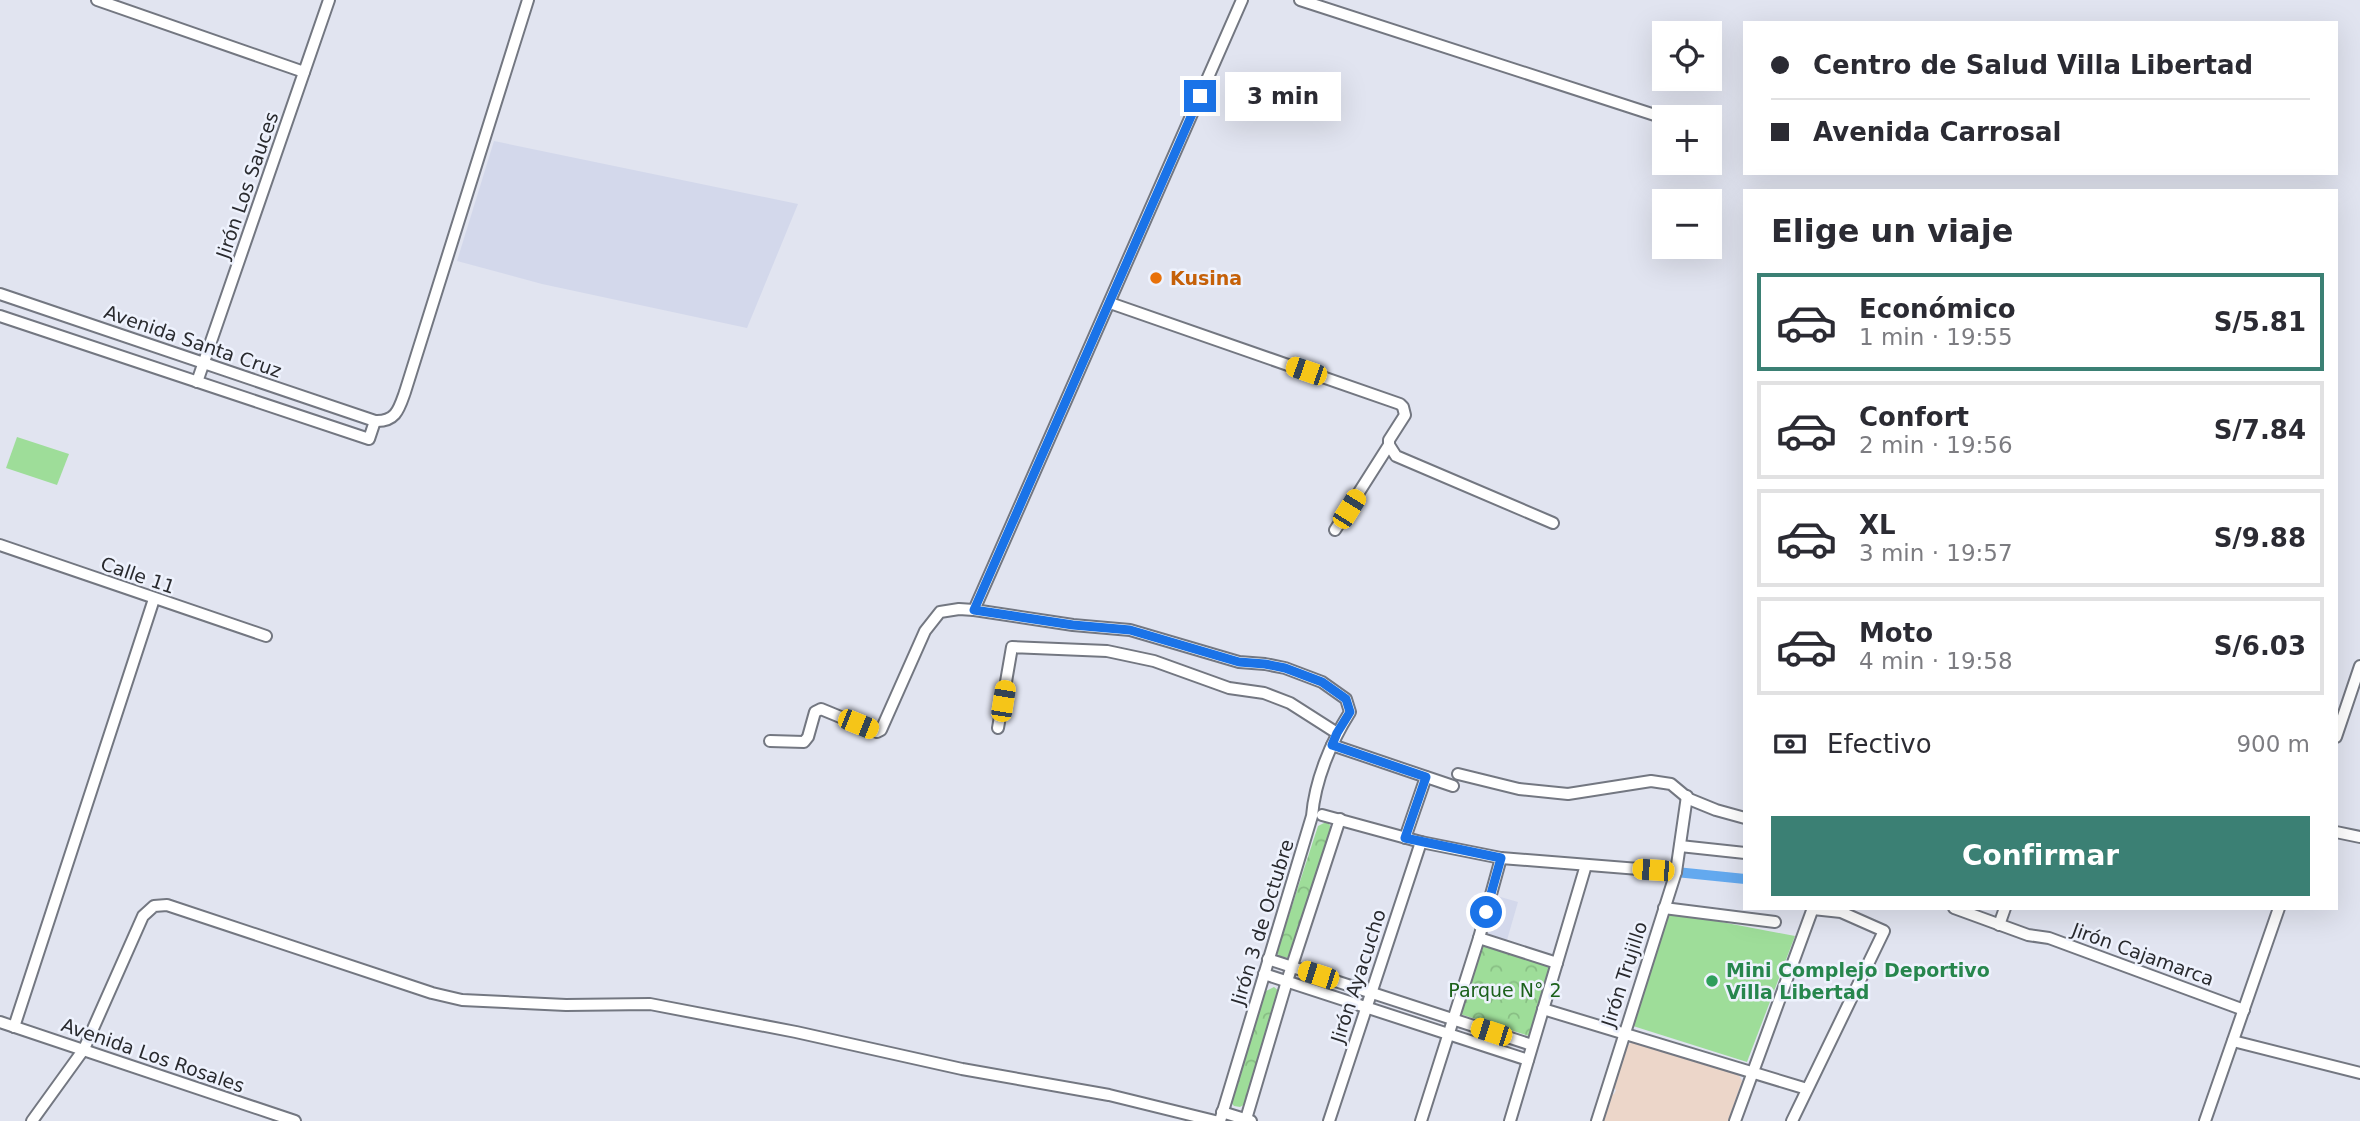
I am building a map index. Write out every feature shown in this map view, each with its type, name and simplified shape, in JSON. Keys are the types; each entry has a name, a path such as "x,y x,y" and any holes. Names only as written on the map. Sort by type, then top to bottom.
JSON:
{"street":[{"path":"97,0 304,72"},
{"name":"Jirón Los Sauces","path":"197,382 329,0"},
{"path":"375,421 391,419 396,414 405,392 528,0"},
{"path":"974,610 1242,0"},
{"path":"1300,0 1652,114"},
{"name":"Avenida Santa Cruz","path":"0,295 375,421 369,439 0,316"},
{"path":"1110,303 1403,407 1405,415 1335,530"},
{"path":"1388,445 1395,456 1553,523"},
{"name":"Calle 11","path":"0,545 266,636"},
{"path":"14,1027 154,599"},
{"name":"Jirón 3 de Octubre","path":"770,741 804,742 815,712 821,709 877,732 881,730 925,631 935,616 949,610 974,610 1073,625 1130,630 1239,662 1285,668 1322,682 1346,699 1350,712 1337,733 1314,796 1312,816 1219,1118"},
{"path":"998,728 1012,647 1107,651 1154,661 1229,688 1264,693 1290,703 1337,733"},
{"path":"2338,732 2359,674"},
{"path":"1332,745 1452,786"},
{"path":"1458,774 1519,789 1568,794 1651,781 1671,784 1687,796 1716,810 1743,817"},
{"path":"1405,838 1426,777"},
{"name":"Jirón Trujillo","path":"1597,1121 1623,1032 1676,872 1687,796"},
{"path":"1322,815 1421,842 1501,858 1676,872"},
{"path":"32,1121 85,1049 143,916 153,906 167,905 419,989 462,1000 566,1005 650,1004 796,1032 961,1069 1219,1118 1248,1120 1291,967 1339,819"},
{"path":"2338,832 2360,836"},
{"name":"Jirón Ayacucho","path":"1329,1121 1421,842"},
{"path":"1679,846 1743,853"},
{"path":"1421,1121 1479,938 1501,858"},
{"path":"1510,1121 1586,865"},
{"path":"1664,908 1775,922"},
{"path":"1735,1121 1813,910"},
{"path":"1792,1121 1884,931 1841,912 1822,910"},
{"name":"Jirón Cajamarca","path":"1959,910 2028,935 2049,938 2244,1010"},
{"path":"1999,925 2004,910"},
{"path":"2205,1121 2277,910"},
{"path":"1479,938 1557,963"},
{"path":"1268,959 1532,1045"},
{"path":"1264,974 1528,1060"},
{"path":"1543,1009 1807,1089"},
{"name":"Avenida Los Rosales","path":"0,1022 295,1121"},
{"path":"2233,1041 2360,1073"}],"shaded area":[{"path":"494,141 798,204 747,328 542,284 457,261"},
{"path":"1497,896 1518,902 1507,940 1487,934"},
{"path":"1633,1042 1739,1075 1742,1081 1728,1121 1603,1121 1611,1095 1616,1090 1614,1087 1627,1045"}],"green space":[{"path":"17,437 69,454 57,485 6,468"},
{"path":"1326,822 1332,829 1289,958 1279,956 1277,952 1318,826"},
{"name":"Mini Complejo Deportivo Villa Libertad","path":"1669,912 1795,936 1747,1062 1633,1026"},
{"name":"Parque N° 2","path":"1482,943 1551,965 1529,1036 1460,1014"},
{"path":"1274,987 1279,991 1279,996 1245,1104 1234,1106 1230,1101 1261,998 1266,991"}],"waterway":[{"path":"1676,872 1743,879"}],"place":[{"name":"Kusina","path":"1156,278"},
{"name":"Mini Complejo Deportivo Villa Libertad","path":"1712,981"}],"route":[{"path":"1200,96 974,610 1073,625 1130,630 1239,662 1285,668 1322,682 1346,699 1350,712 1332,745 1426,777 1405,838 1501,858 1486,912"}]}
